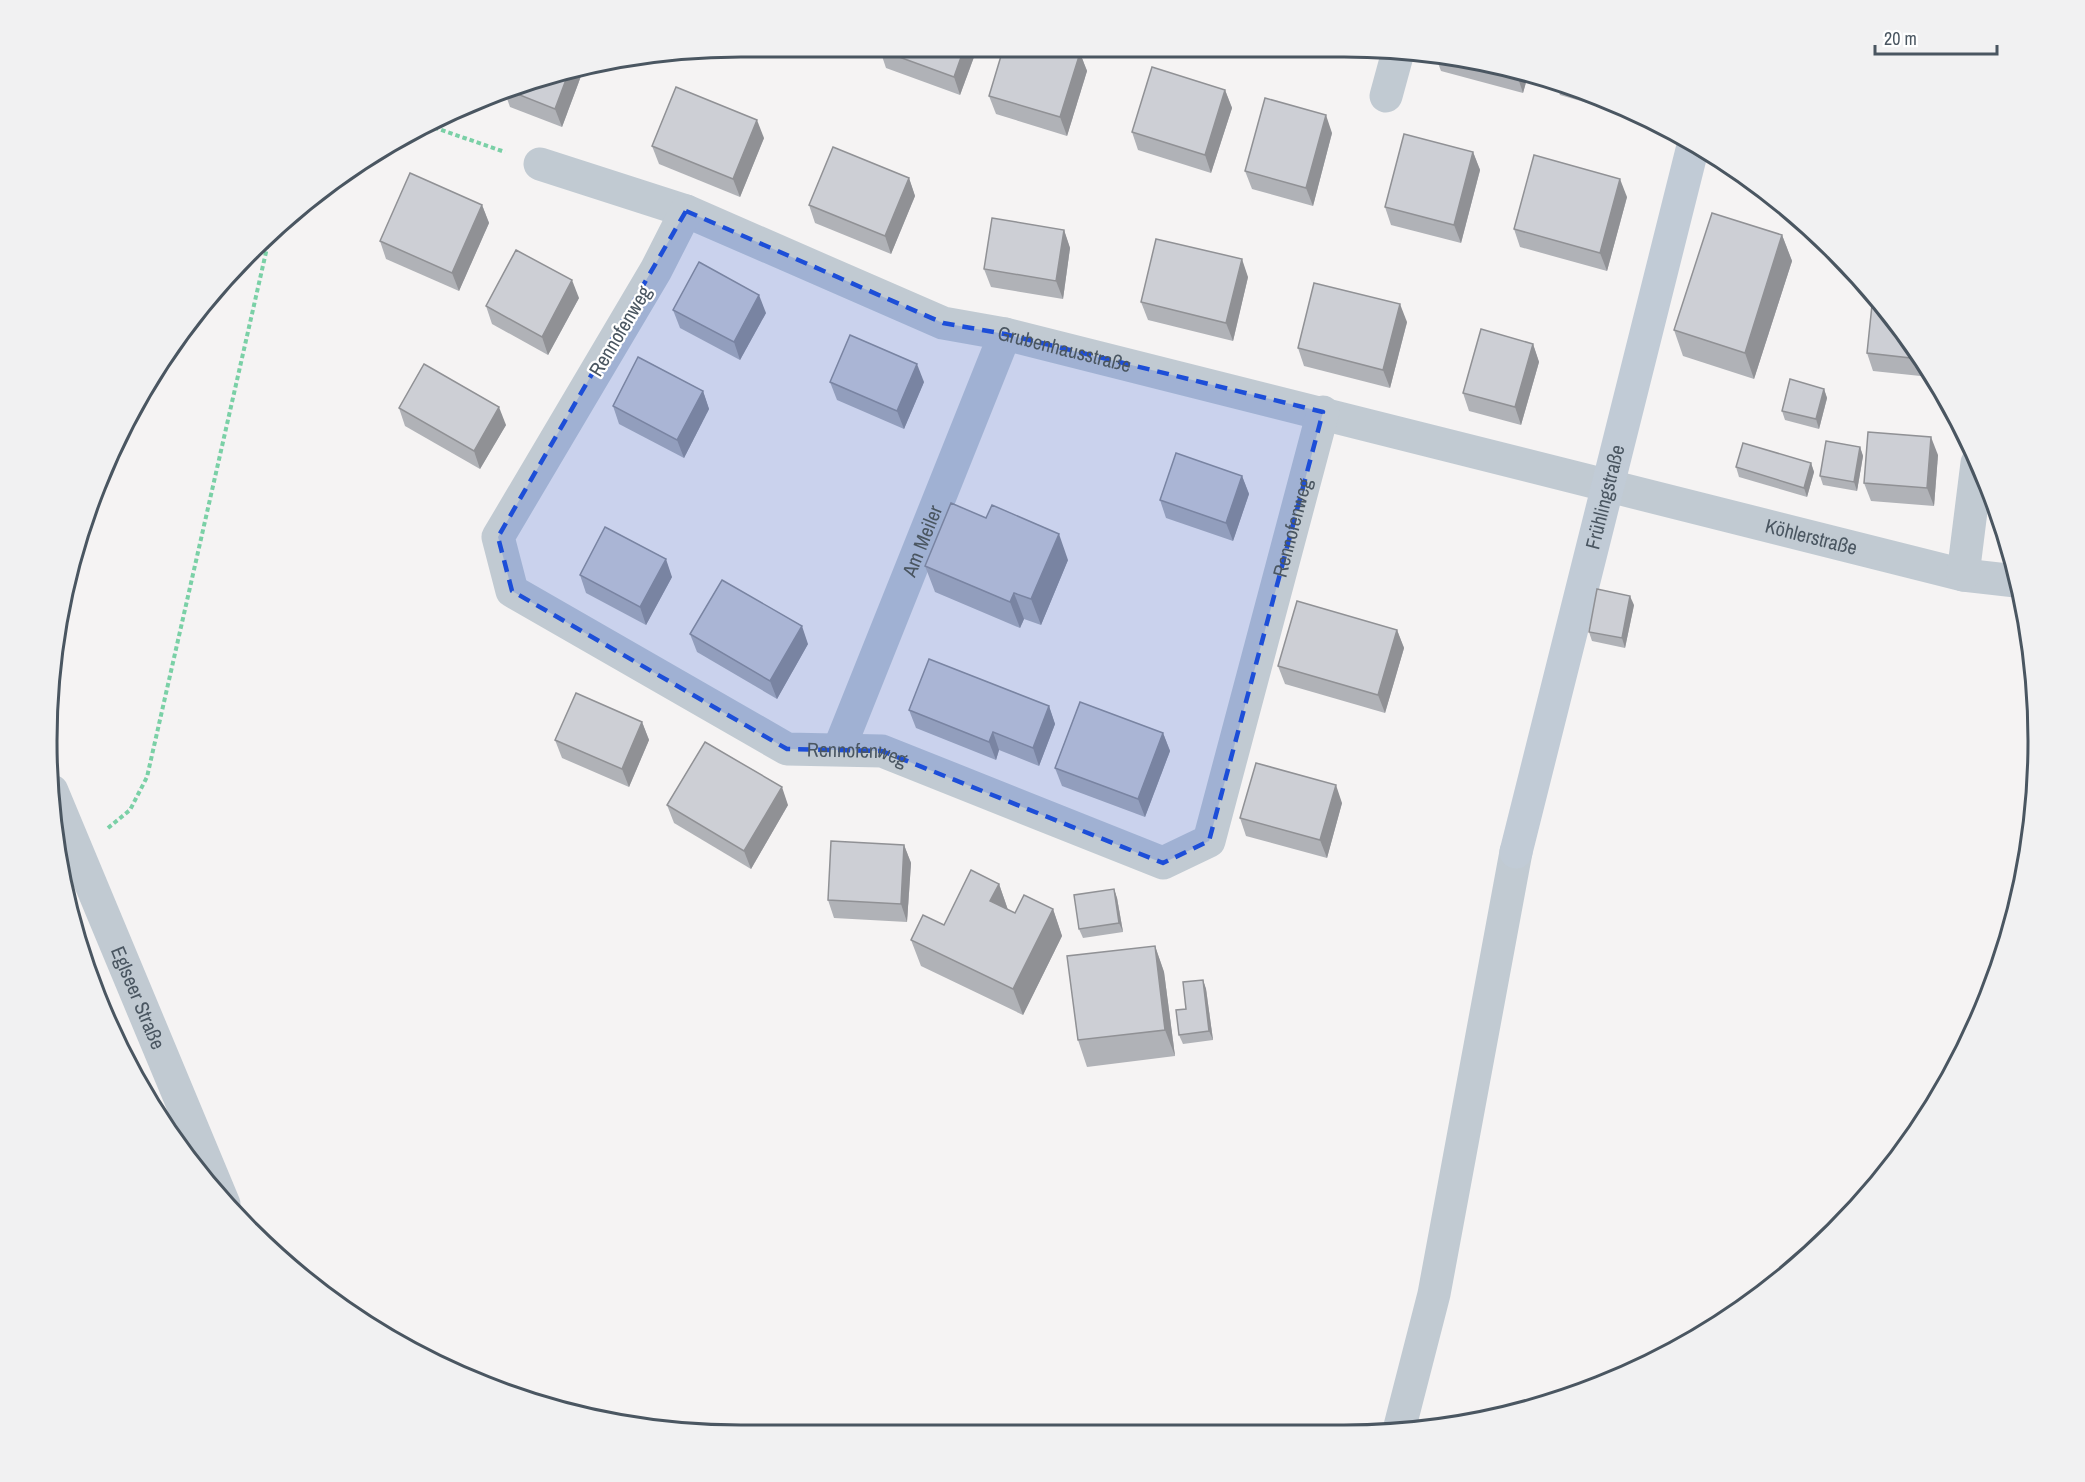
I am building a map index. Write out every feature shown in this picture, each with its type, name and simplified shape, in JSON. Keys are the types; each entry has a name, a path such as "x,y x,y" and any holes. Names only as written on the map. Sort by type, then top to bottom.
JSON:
{"street":[{"path":"1386,96 1396,59"},
{"name":"Frühlingstraße","path":"1401,1423 1434,1294 1516,852 1691,152"},
{"name":"Grubenhausstraße","path":"540,164 686,211 942,323 1005,334 1323,412 1606,486"},
{"name":"Rennofenweg","path":"686,211 656,270 498,537 512,591 788,749 882,751 1162,863 1209,841 1323,412"},
{"name":"Am Meiler","path":"839,749 1005,334"},
{"path":"1964,575 1975,478"},
{"name":"Köhlerstraße","path":"1606,486 1964,575 2009,580"},
{"name":"Eglseer Straße","path":"61,810 211,1173"}],"path":[{"path":"437,128 540,164"},
{"path":"76,844 112,826 130,810 147,777 267,248"}],"highlighted area":[{"path":"686,211 943,323 1005,334 1323,412 1209,841 1163,863 882,751 787,749 512,591 498,537"}],"building":[{"path":"899,57 961,57 954,77"},
{"path":"1001,57 1079,57 1060,117 989,96"},
{"path":"1152,67 1225,90 1205,155 1132,132"},
{"path":"566,80 555,109 518,94"},
{"path":"676,87 757,120 733,179 652,146"},
{"path":"1265,98 1326,115 1306,188 1245,171"},
{"path":"1404,134 1473,152 1454,225 1385,207"},
{"path":"833,147 909,178 885,236 809,205"},
{"path":"1534,155 1620,179 1600,253 1514,229"},
{"path":"410,173 482,205 452,273 380,241"},
{"path":"1712,213 1782,235 1745,353 1674,330"},
{"path":"992,218 1064,230 1056,281 984,269"},
{"path":"1156,239 1242,259 1226,323 1141,302"},
{"path":"516,250 572,280 542,337 486,306"},
{"path":"699,262 759,295 734,342 673,310"},
{"path":"1314,283 1400,304 1383,370 1298,348"},
{"path":"1872,307 1911,358 1867,353"},
{"path":"1481,329 1533,344 1515,407 1463,393"},
{"path":"850,335 917,364 897,411 830,382"},
{"path":"638,357 703,391 677,440 613,406"},
{"path":"424,364 499,407 474,451 399,408"},
{"path":"1790,379 1824,389 1816,419 1782,411"},
{"path":"1868,432 1931,437 1927,488 1864,483"},
{"path":"1826,441 1860,447 1854,482 1820,476"},
{"path":"1743,443 1811,463 1804,488 1736,467"},
{"path":"1176,453 1242,476 1226,523 1160,500"},
{"path":"951,503 986,518 992,505 1059,534 1031,599 1014,593 1010,602 925,566"},
{"path":"605,527 666,559 640,607 580,575"},
{"path":"722,580 802,626 770,681 690,634"},
{"path":"1597,589 1630,596 1622,638 1589,632"},
{"path":"1297,601 1397,630 1378,695 1278,666"},
{"path":"929,659 1049,706 1033,748 993,732 989,742 909,710"},
{"path":"576,693 642,722 622,769 555,740"},
{"path":"1080,702 1163,733 1138,799 1055,768"},
{"path":"705,742 782,787 744,851 667,805"},
{"path":"1256,763 1336,785 1320,840 1240,818"},
{"path":"831,841 904,845 901,904 828,900"},
{"path":"971,870 999,884 990,901 1015,913 1024,895 1053,909 1013,989 911,940 923,915 944,925"},
{"path":"1114,889 1119,923 1079,929 1074,895"},
{"path":"1155,946 1165,1030 1078,1040 1067,956"},
{"path":"1203,980 1209,1031 1179,1035 1176,1010 1186,1009 1183,982"}]}
